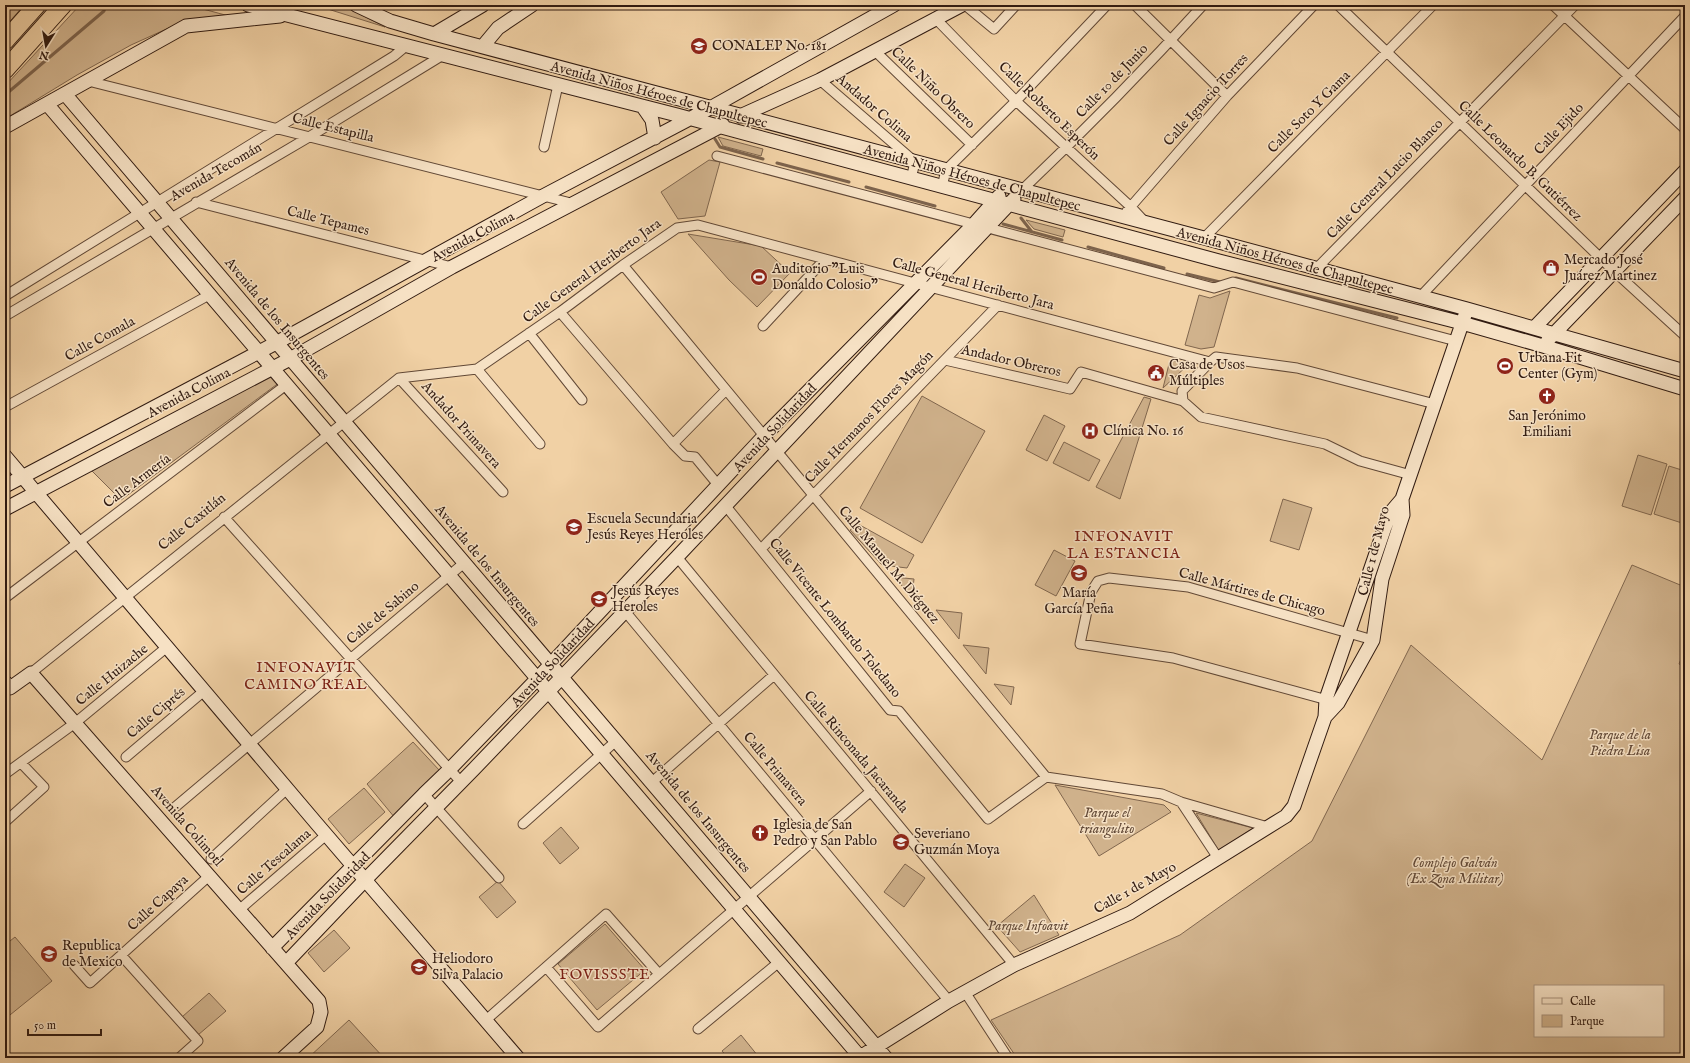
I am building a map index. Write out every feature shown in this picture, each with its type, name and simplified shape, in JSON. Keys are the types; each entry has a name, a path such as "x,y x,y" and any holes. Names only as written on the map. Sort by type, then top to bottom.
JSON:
{"highway":[{"path":"5,41 37,5"},
{"path":"5,70 63,5"}],"street":[{"name":"Avenida Niños Héroes de Chapultepec","path":"248,5 719,126 911,179 1462,324 1543,346 1685,389"},
{"name":"Avenida Niños Héroes de Chapultepec","path":"356,5 390,21 434,34 1022,191 1126,211 1145,222 1467,309 1685,371"},
{"path":"434,34 483,5"},
{"path":"483,46 498,28 532,5"},
{"name":"Avenida Colima","path":"5,486 258,353 543,196 712,107 894,5"},
{"name":"Avenida Colima","path":"5,509 290,359 452,266 571,203 719,126 820,80 962,5"},
{"path":"965,5 994,29 1016,5"},
{"path":"942,186 946,170 1016,101 1107,5"},
{"path":"1135,5 1227,96"},
{"name":"Calle 10 de Junio","path":"1022,191 1066,148 1203,5"},
{"name":"Calle Ignacio Torres","path":"1126,211 1227,96 1314,5"},
{"name":"Calle Leonardo B. Gutiérrez","path":"1338,5 1600,258 1685,336"},
{"name":"Calle Soto Y Gama","path":"1204,238 1433,5"},
{"path":"1554,5 1685,129"},
{"name":"Calle General Lucio Blanco","path":"1316,269 1575,5"},
{"path":"5,127 186,26 289,16"},
{"name":"Calle Ejido","path":"1420,297 1685,16"},
{"name":"Calle Roberto Esperón","path":"936,19 1016,101 1066,148 1126,211"},
{"name":"Avenida Tecomán","path":"5,296 394,56 406,46"},
{"name":"Calle Niño Obrero","path":"875,51 972,145"},
{"name":"Avenida Tecomán","path":"5,316 196,202 309,137 443,55"},
{"name":"Andador Colima","path":"820,80 915,162 911,179"},
{"name":"Calle Estapilla","path":"88,81 571,203"},
{"path":"544,147 558,85"},
{"name":"Avenida de los Insurgentes","path":"65,94 886,1058"},
{"path":"47,104 139,214 861,1057"},
{"path":"643,107 652,120 655,138"},
{"path":"90,156 108,146"},
{"path":"717,156 1214,288 1233,282 1456,341"},
{"path":"1534,328 1600,258 1683,176"},
{"name":"Avenida Solidaridad","path":"272,948 551,665 764,436 974,224 1007,187"},
{"name":"Avenida Solidaridad","path":"286,963 677,557 776,450 1022,191"},
{"path":"1543,346 1685,198"},
{"name":"Calle Tepames","path":"196,202 452,266"},
{"path":"1655,202 1668,215"},
{"name":"Calle General Heriberto Jara","path":"398,378 477,369 560,312 623,265 677,228 698,224 1210,362 1216,356 1297,368 1435,404"},
{"path":"763,326 825,259"},
{"name":"Calle Manuel M. Diéguez","path":"623,265 1046,776"},
{"name":"Calle Comala","path":"5,407 209,295"},
{"name":"Calle Hermanos Flores Magón","path":"761,549 998,306"},
{"name":"Calle 1 de Mayo","path":"1332,701 1348,633 1391,512 1402,499 1411,475 1467,309"},
{"path":"560,312 673,444 685,456 695,457 719,486"},
{"path":"529,333 582,400"},
{"name":"Andador Obreros","path":"945,360 1070,389 1081,372 1183,401"},
{"path":"1210,362 1182,391 1183,401 1201,417 1325,444 1360,461 1411,475"},
{"path":"477,369 540,444"},
{"name":"Calle Caxitlán","path":"7,687 31,673 398,378"},
{"name":"Andador Primavera","path":"398,378 503,492"},
{"name":"Calle Armería","path":"5,598 286,385"},
{"path":"673,444 726,390"},
{"path":"5,456 326,835 518,1058"},
{"name":"Calle 1 de Mayo","path":"861,1057 876,1046 949,1001 1014,965 1130,912 1286,816 1294,806 1332,701 1373,640 1382,579 1403,515 1402,499"},
{"name":"Calle Vicente Lombardo Toledano","path":"725,505 890,710 899,711 988,818 1046,776"},
{"path":"224,517 461,782"},
{"name":"Calle Rinconada Jacaranda","path":"677,557 1014,965"},
{"name":"Calle de Sabino","path":"174,808 464,563"},
{"name":"Calle Mártires de Chicago","path":"1332,701 1173,658 1080,644 1091,592 1098,581 1109,578 1188,587 1373,640"},
{"name":"Calle Primavera","path":"614,598 949,1001"},
{"name":"Calle Huizache","path":"5,774 75,723 167,648"},
{"name":"Avenida Colimotl","path":"31,673 319,1001 321,1012 317,1027 283,1058"},
{"path":"651,783 719,725 774,675"},
{"name":"Calle Ciprés","path":"126,757 204,691"},
{"path":"523,824 616,741"},
{"path":"5,822 44,787 21,763"},
{"path":"1046,776 1162,794 1181,802 1268,827"},
{"path":"211,859 287,789"},
{"path":"546,967 598,1027 871,791"},
{"path":"424,794 499,878"},
{"path":"1181,802 1218,858"},
{"name":"Calle Tescalama","path":"239,910 326,835"},
{"name":"Calle Capaya","path":"74,965 90,983 209,876"},
{"path":"486,1020 606,914 659,974"},
{"path":"121,954 198,1041 179,1058"},
{"path":"698,1029 779,962"},
{"path":"965,992 1008,1058"}],"green space":[{"path":"5,5 24,5 5,27"},
{"path":"80,5 188,5 229,16 182,22 131,45 77,75 5,119 5,86"},
{"path":"315,5 343,5 385,27"},
{"path":"718,137 763,149 761,156 723,146"},
{"path":"709,160 720,162 705,216 678,219 661,192"},
{"path":"1026,220 1065,230 1063,237 1034,229"},
{"path":"688,234 761,246 790,273 757,307 729,280"},
{"path":"1230,291 1214,347 1201,349 1185,345 1199,295 1210,298"},
{"path":"1170,360 1189,364 1163,388"},
{"path":"271,372 280,382 121,500 90,469"},
{"path":"922,396 985,431 922,543 860,508"},
{"path":"1144,397 1151,399 1120,499 1096,487"},
{"path":"1044,415 1065,426 1047,461 1026,450"},
{"path":"1064,442 1100,460 1089,481 1053,463"},
{"path":"1638,455 1667,464 1651,515 1622,506"},
{"path":"1669,466 1685,471 1685,524 1654,514"},
{"path":"1283,499 1312,508 1299,550 1270,541"},
{"path":"858,524 914,555 907,568 882,565 850,530"},
{"path":"1054,550 1075,561 1056,596 1035,585"},
{"name":"Complejo Galván (Ex Zona Militar)","path":"1632,565 1685,587 1685,649 1679,664 1685,667 1685,1058 1017,1058 991,1020 1180,935 1312,841 1411,645 1542,760"},
{"path":"894,577 914,579 912,597"},
{"path":"936,610 962,613 959,639"},
{"path":"963,645 989,648 986,674"},
{"path":"994,684 1014,687 1011,705"},
{"path":"413,742 440,771 395,818 367,784"},
{"name":"Parque el triangulito","path":"1055,785 1164,805 1171,812 1099,856"},
{"path":"364,788 385,812 349,844 328,819"},
{"path":"1196,813 1253,828 1219,851"},
{"path":"561,827 579,848 560,864 543,843"},
{"path":"905,864 925,878 904,907 884,892"},
{"path":"498,881 516,902 497,918 479,897"},
{"name":"Parque Infoavit","path":"1034,895 1059,935 1020,952 997,926"},
{"path":"605,924 645,970 597,1010 558,964"},
{"path":"334,930 350,948 324,972 308,953"},
{"path":"15,937 52,981 5,1019 5,945"},
{"path":"209,993 226,1011 198,1035 182,1017"},
{"path":"349,1020 384,1058 308,1058"},
{"path":"741,1035 758,1056 756,1058 728,1058 722,1051"}],"waterway":[{"path":"5,95 104,11 106,5"},
{"path":"715,139 720,147 763,159"},
{"path":"777,163 849,182"},
{"path":"866,187 935,206"},
{"path":"1021,218 1032,232"},
{"path":"1003,224 1062,240"},
{"path":"1088,247 1164,268"},
{"path":"1187,274 1220,282"},
{"path":"1233,279 1236,278 1397,318"}],"place":[{"name":"CONALEP No. 181","path":"699,46"},
{"name":"Mercado José Juárez Martinez","path":"1551,268"},
{"name":"Auditorio \"Luis Donaldo Colosio\"","path":"759,277"},
{"name":"Urbana Fit Center (Gym)","path":"1505,366"},
{"name":"Casa de Usos Múltiples","path":"1156,373"},
{"name":"San Jerónimo Emiliani","path":"1547,396"},
{"name":"Clínica No. 16","path":"1090,431"},
{"name":"Escuela Secundaria Jesús Reyes Heroles","path":"574,527"},
{"name":"María García Peña","path":"1079,573"},
{"name":"Jesús Reyes Heroles","path":"599,599"},
{"name":"Iglesia de San Pedro y San Pablo","path":"760,833"},
{"name":"Severiano Guzmán Moya","path":"901,842"},
{"name":"Republica de Mexico","path":"49,954"},
{"name":"Heliodoro Silva Palacio","path":"419,967"}],"district":[{"name":"INFONAVIT LA ESTANCIA","path":"1124,544"},
{"name":"INFONAVIT CAMINO REAL","path":"306,676"},
{"name":"FOVISSSTE","path":"605,974"}],"park label":[{"name":"Parque de la Piedra Lisa","path":"1620,744"}]}
